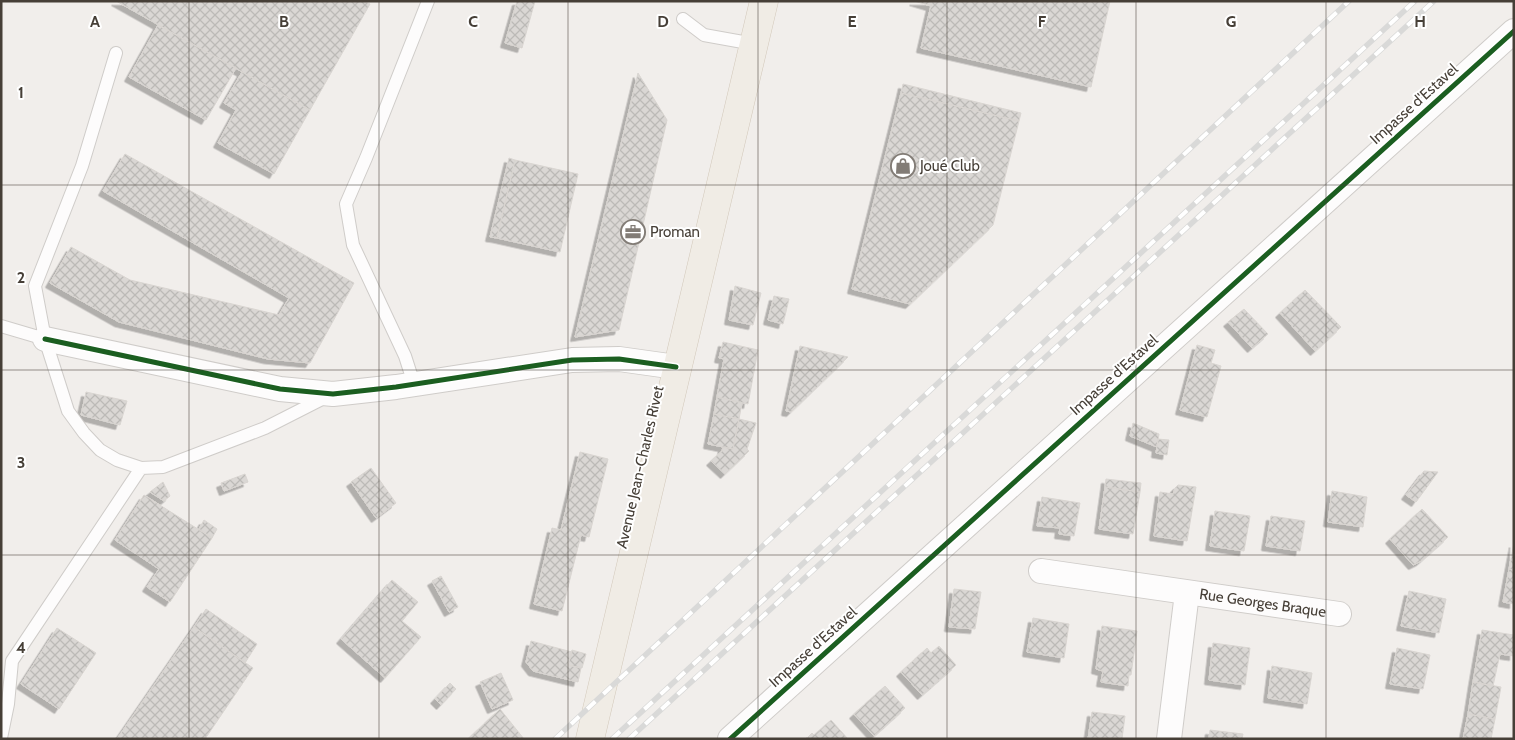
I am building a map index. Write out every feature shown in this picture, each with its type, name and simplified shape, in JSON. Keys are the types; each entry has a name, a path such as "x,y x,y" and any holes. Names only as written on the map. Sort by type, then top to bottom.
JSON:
{"main road":[{"name":"Avenue Jean-Charles Rivet","path":"590,737 764,1"}],"street":[{"name":"Impasse d'Estavel","path":"730,739 1514,31"},
{"path":"45,338 280,389 333,394 414,384 572,360 619,359 676,367"},
{"name":"Rue Georges Braque","path":"1041,571 1339,614"},
{"name":"Rue Georges Braque","path":"1168,739 1187,593"}],"lane":[{"path":"414,384 405,356 352,246 346,204 428,1"},
{"path":"683,19 704,35 754,44"},
{"path":"116,52 82,166 36,286 45,338 68,411 100,450 117,460 141,468 163,468 265,428 333,394"},
{"path":"1,326 45,338"},
{"path":"1,738 8,704 12,662 141,468"}],"building":[{"path":"116,1 364,1 370,4 310,110"},
{"path":"517,1 535,1 522,48 505,43"},
{"path":"914,1 932,1 931,6"},
{"path":"932,1 1110,1 1091,87 921,48"},
{"path":"158,25 236,68 206,120 129,77"},
{"path":"242,72 310,110 274,174 218,143 236,110 224,103"},
{"path":"638,73 667,120 619,330 575,337"},
{"path":"903,84 1021,113 1019,121 901,93"},
{"path":"901,93 1019,121 993,225 910,304 852,289"},
{"path":"125,154 354,283 310,363 268,359 119,322 50,283 71,247 130,280 279,315 289,298 103,191"},
{"path":"509,158 515,160 497,238 490,237"},
{"path":"515,160 578,174 560,252 497,238"},
{"path":"735,286 761,293 753,325 729,320"},
{"path":"1305,290 1341,327 1315,351 1280,313"},
{"path":"774,296 789,299 783,324 768,320"},
{"path":"1244,309 1268,334 1252,348 1228,322"},
{"path":"723,342 758,350 748,404 717,397 724,359 719,358"},
{"path":"1197,345 1215,350 1211,363 1221,366 1207,417 1180,410"},
{"path":"800,346 848,357 791,412 786,411"},
{"path":"86,392 127,401 120,425 81,415"},
{"path":"717,397 742,403 739,419 714,414"},
{"path":"714,414 739,419 733,449 708,444"},
{"path":"739,419 756,423 747,449 749,451 725,474 711,461 722,451 723,447 733,449"},
{"path":"1133,423 1159,434 1157,447 1130,436"},
{"path":"1158,439 1169,440 1167,455 1156,453"},
{"path":"580,452 608,459 589,537 581,535 562,611 534,604 552,528 561,530"},
{"path":"371,468 396,503 376,518 351,482"},
{"path":"1424,471 1438,472 1416,502 1406,495"},
{"path":"245,474 248,482 224,491 221,483"},
{"path":"1106,479 1141,483 1140,492 1105,487"},
{"path":"163,482 170,496 164,501 150,492"},
{"path":"1178,485 1196,487 1187,541 1154,536 1160,492 1173,494"},
{"path":"1105,487 1140,492 1133,534 1099,529"},
{"path":"1332,491 1367,497 1363,527 1328,522"},
{"path":"144,495 212,538 170,602 147,587 159,569 115,540"},
{"path":"1042,497 1080,503 1074,536 1059,534 1060,528 1037,526"},
{"path":"1422,509 1448,537 1421,561 1413,565 1390,539"},
{"path":"1215,511 1250,516 1244,551 1210,546"},
{"path":"1271,516 1305,521 1300,551 1266,546"},
{"path":"204,520 217,529 212,538 199,529"},
{"path":"1514,543 1514,570 1509,569"},
{"path":"1509,569 1514,570 1514,604 1503,602"},
{"path":"441,576 458,607 449,612 432,581"},
{"path":"392,580 418,602 402,621 421,637 385,678 341,639"},
{"path":"954,589 981,592 975,629 949,627"},
{"path":"1409,591 1446,599 1439,633 1401,626"},
{"path":"206,609 257,644 245,663 194,627"},
{"path":"1033,618 1069,624 1064,658 1027,652"},
{"path":"1102,626 1137,631 1128,686 1101,682 1103,671 1096,669"},
{"path":"194,627 253,668 205,739 117,739"},
{"path":"57,628 96,653 59,709 21,684"},
{"path":"1482,630 1514,635 1514,656 1500,654 1493,686 1473,682"},
{"path":"531,641 572,652 568,665 581,668 578,682 533,671 526,662"},
{"path":"1213,643 1250,648 1245,685 1209,680"},
{"path":"939,646 956,665 922,695 901,672 927,648 931,653"},
{"path":"1397,648 1430,655 1423,689 1390,684"},
{"path":"572,650 586,654 582,668 568,665"},
{"path":"1272,666 1312,673 1307,704 1268,698"},
{"path":"501,673 513,700 492,709 480,682"},
{"path":"1473,682 1501,687 1495,719 1468,714"},
{"path":"450,683 456,689 441,705 435,699"},
{"path":"885,686 905,708 874,736 854,714"},
{"path":"500,709 524,739 468,739"},
{"path":"1092,712 1125,716 1122,739 1088,739"},
{"path":"1468,714 1495,719 1491,739 1463,739"},
{"path":"831,720 848,739 806,739 812,733 814,735"},
{"path":"1210,730 1243,734 1242,739 1209,739"}],"railway":[{"path":"555,739 1349,1"},
{"path":"612,739 1415,1"},
{"path":"629,739 1434,1"}],"cycle path":[{"path":"730,739 1514,31"},
{"path":"45,339 280,389 333,394 396,387 572,360 619,359 676,367"}],"place":[{"name":"Joué Club","path":"903,166"},
{"name":"Proman","path":"633,232"}]}
